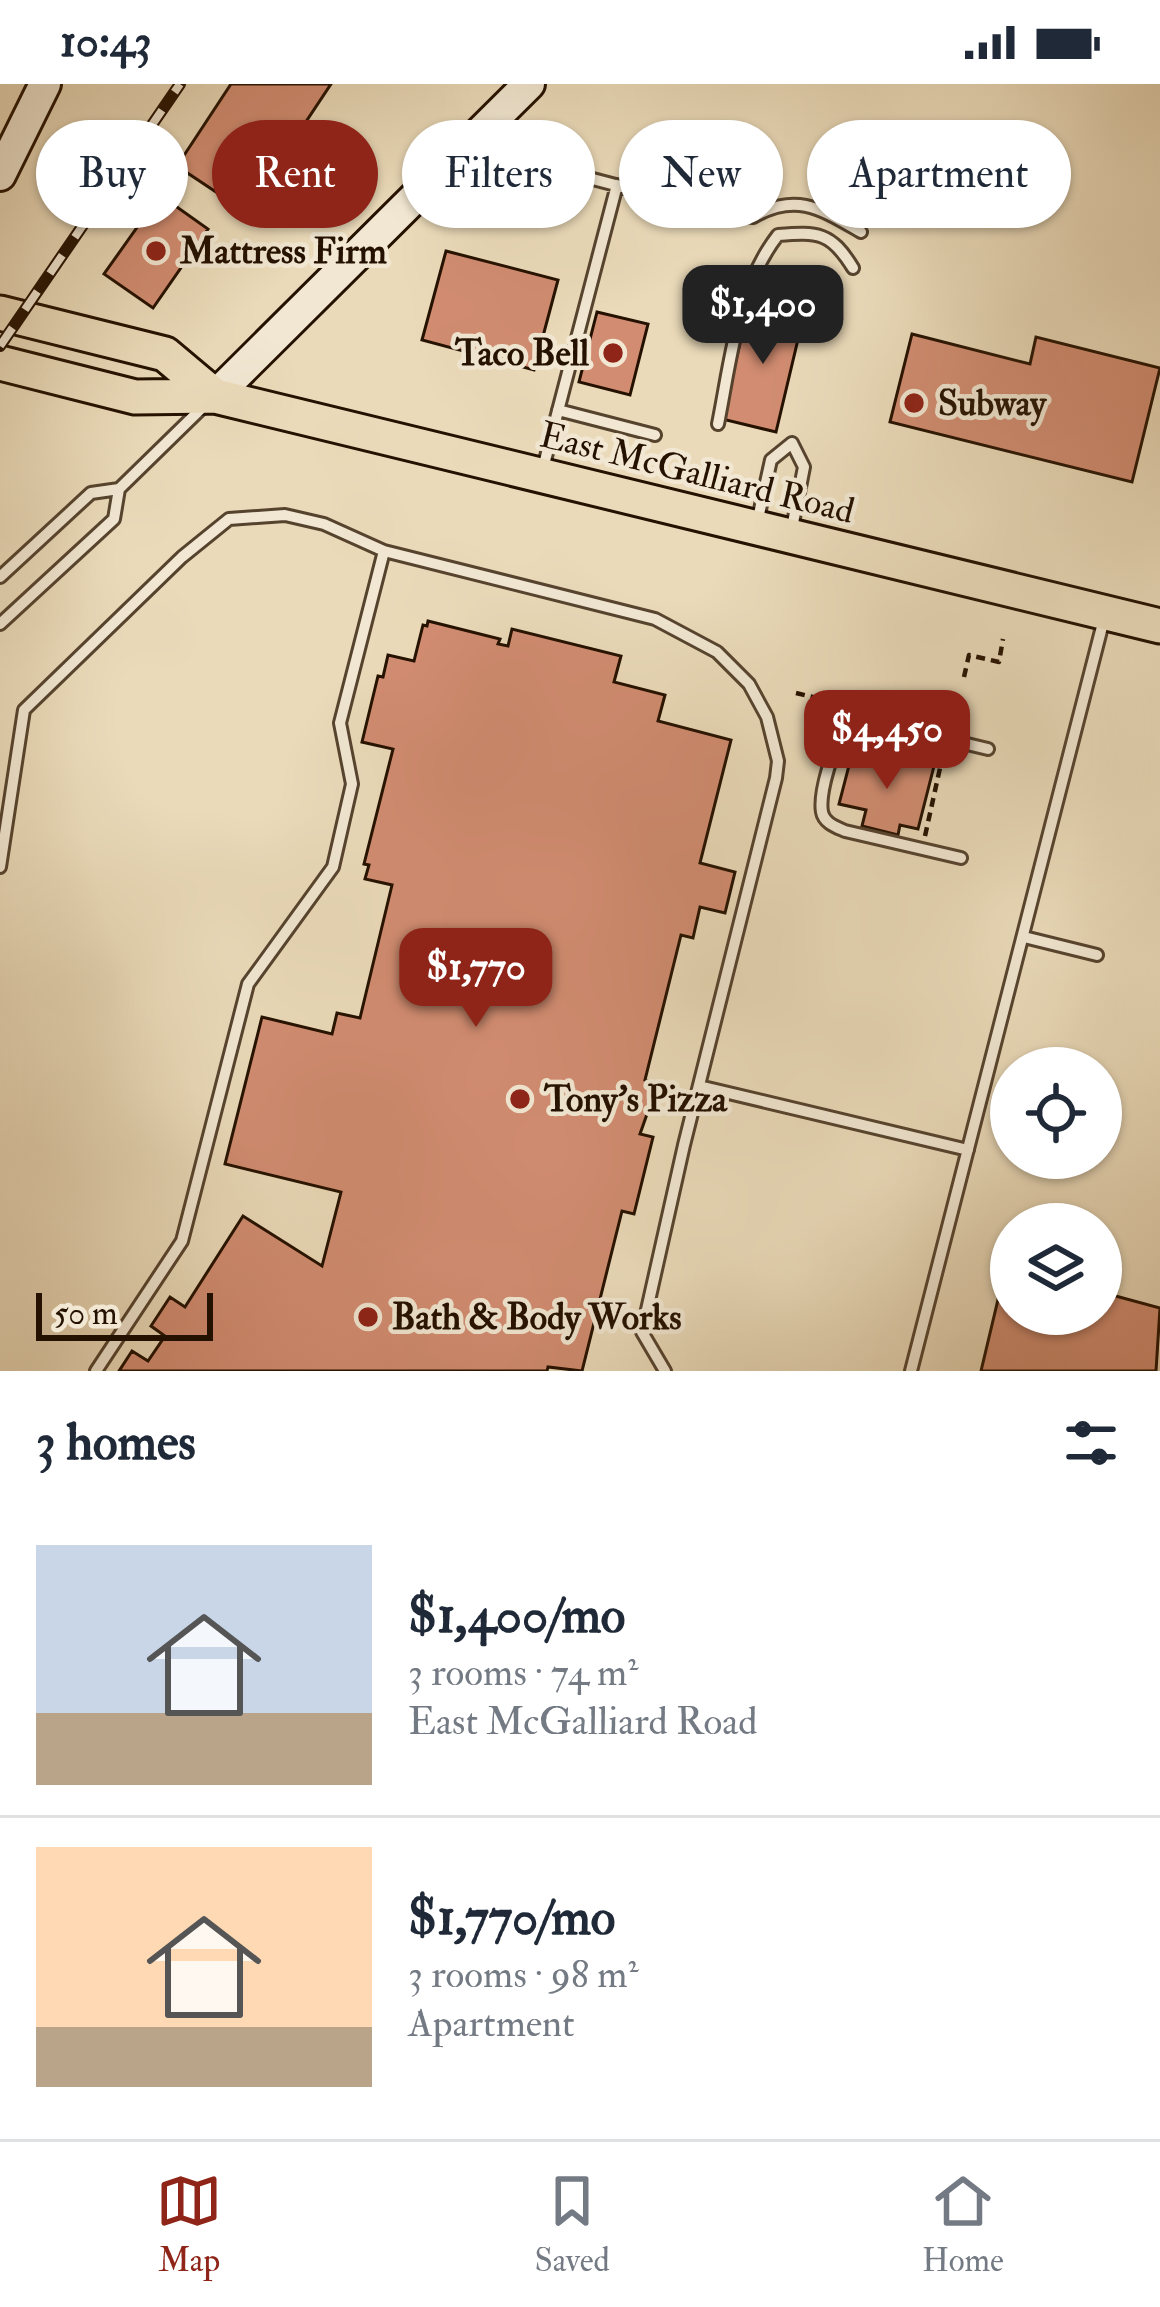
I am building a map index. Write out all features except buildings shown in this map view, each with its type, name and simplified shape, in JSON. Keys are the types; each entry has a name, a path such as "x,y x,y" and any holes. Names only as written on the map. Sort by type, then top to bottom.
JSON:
{"main road":[{"path":"0,176 45,84"},
{"path":"493,120 529,84"},
{"path":"215,396 402,210"},
{"name":"East McGalliard Road","path":"0,314 165,354 215,396"},
{"name":"East McGalliard Road","path":"0,363 136,397 215,396 1160,626"}],"lane":[{"path":"595,179 753,218 774,205 798,202 861,232"},
{"path":"541,476 616,184"},
{"path":"718,424 745,296 759,260 778,235 817,232 840,247 853,268"},
{"path":"0,577 91,494 119,489 215,396"},
{"path":"558,410 655,435"},
{"path":"756,528 771,460 792,443 804,466 791,536"},
{"path":"0,624 114,519 119,489"},
{"path":"0,867 24,710 230,519 285,515 324,524 384,551 655,620 717,652 762,706 778,760 643,1332 665,1371"},
{"path":"96,1371 182,1241 248,984 334,867 352,784 340,723 384,551"},
{"path":"911,1371 1105,613"},
{"path":"961,858 828,823 822,813 827,777 844,722 858,718 988,748"},
{"path":"1024,937 1097,956"},
{"path":"699,1086 968,1150"}],"path":[{"path":"964,677 969,655 999,662 1003,639"},
{"path":"924,837 943,762 941,748"},
{"path":"847,772 852,754 891,763 895,749 943,762"}],"railway":[{"path":"0,346 180,84"}],"place":[{"name":"Mattress Firm","path":"156,251"},
{"name":"Taco Bell","path":"613,353"},
{"name":"Subway","path":"914,403"},
{"name":"Tony's Pizza","path":"520,1099"},
{"name":"Bath & Body Works","path":"368,1317"}]}
